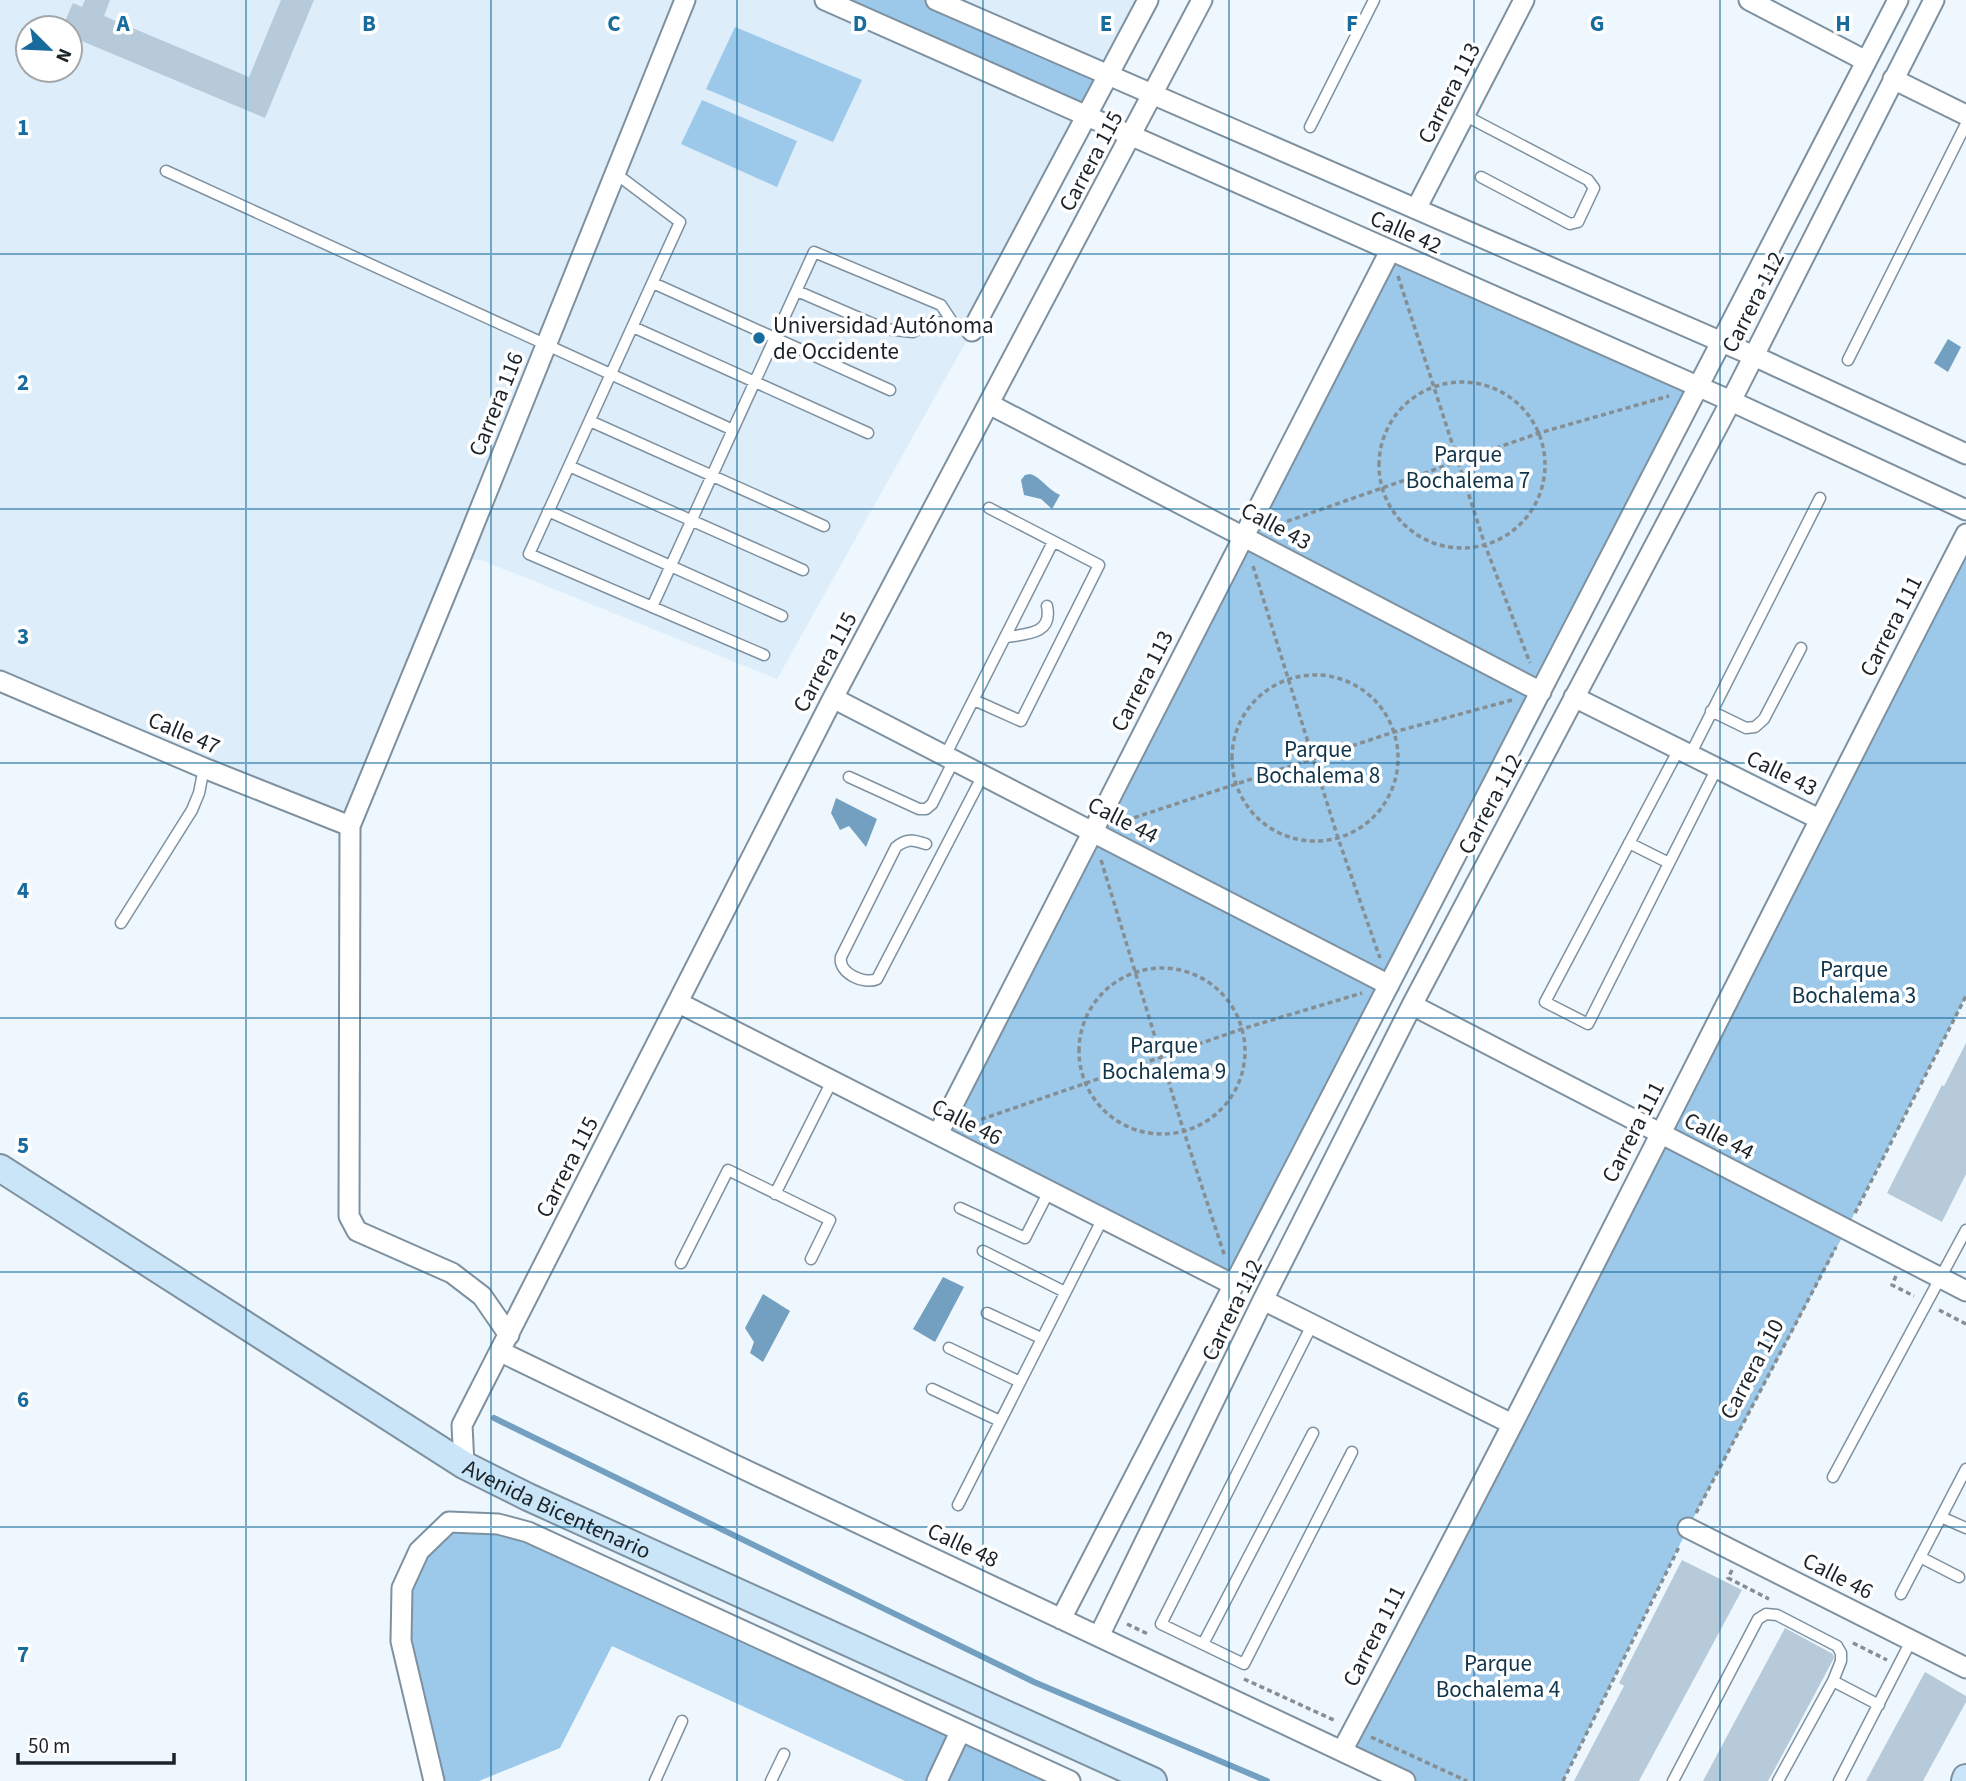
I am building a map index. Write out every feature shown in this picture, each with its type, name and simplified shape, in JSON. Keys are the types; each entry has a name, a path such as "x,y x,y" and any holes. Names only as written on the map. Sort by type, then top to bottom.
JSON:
{"main road":[{"name":"Avenida Bicentenario","path":"0,1168 464,1465 541,1503 1153,1781"}],"street":[{"name":"Carrera 116","path":"350,826 685,0"},
{"name":"Calle 42","path":"825,0 1731,401 1966,510"},
{"name":"Calle 42","path":"936,0 1754,356 1966,454"},
{"name":"Carrera 115","path":"972,331 1148,0"},
{"name":"Carrera 115","path":"464,1465 462,1425 833,698 1202,0"},
{"name":"Carrera 113","path":"1416,209 1524,0"},
{"path":"1749,0 1866,61"},
{"name":"Carrera 112","path":"1061,1619 1898,0"},
{"name":"Carrera 112","path":"1099,1636 1263,1300 1412,1005 1731,401 1934,0"},
{"path":"1893,79 1966,115"},
{"name":"Carrera 113","path":"938,1134 1390,251"},
{"name":"Calle 43","path":"989,404 1541,692"},
{"name":"Carrera 111","path":"1342,1751 1966,534"},
{"name":"Calle 47","path":"0,681 204,768 350,826"},
{"name":"Calle 43","path":"1574,697 1819,819"},
{"name":"Calle 44","path":"833,698 1389,985"},
{"path":"350,826 349,1216 357,1231 452,1273 482,1296 505,1343"},
{"name":"Calle 46","path":"679,1003 1234,1285"},
{"name":"Calle 44","path":"1412,1005 1966,1291"},
{"path":"1263,1300 1512,1424"},
{"name":"Calle 48","path":"505,1343 1061,1619 1405,1781"},
{"path":"434,1781 401,1641 402,1588 419,1551 449,1522 498,1524 528,1532 1070,1781"},
{"name":"Calle 46","path":"1689,1527 1966,1668"},
{"path":"937,1781 960,1732"}],"lane":[{"path":"1310,127 1374,0"},
{"path":"1466,116 1588,180 1594,188 1578,222 1570,224 1481,177"},
{"path":"1848,360 1966,124"},
{"path":"166,171 733,430"},
{"path":"615,173 680,222 529,554 764,655"},
{"path":"652,607 814,252 941,305 953,323"},
{"path":"653,283 890,390"},
{"path":"797,291 885,329 913,332 931,322 953,323 972,331"},
{"path":"633,327 868,433"},
{"path":"590,421 824,526"},
{"path":"569,466 803,570"},
{"path":"1717,768 1588,1024 1545,1002 1629,843 1711,711 1820,498"},
{"path":"974,701 1021,721 1099,565 989,508"},
{"path":"548,512 782,616"},
{"path":"849,776 919,809 926,809 932,804 974,701 1054,542"},
{"path":"1007,637 1033,634 1041,630 1047,622 1047,607"},
{"path":"1711,711 1746,728 1755,727 1764,719 1801,648"},
{"path":"121,923 192,810 204,768"},
{"path":"926,844 913,840 904,841 896,847 841,957 840,965 843,971 867,982 877,979 982,775"},
{"path":"1629,843 1669,863"},
{"path":"775,1194 832,1080"},
{"path":"681,1263 728,1170 830,1220 811,1259"},
{"path":"960,1208 1025,1238 1049,1191"},
{"path":"958,1505 1104,1218"},
{"path":"1833,1477 1966,1230"},
{"path":"983,1251 1065,1292"},
{"path":"987,1313 1041,1338"},
{"path":"1312,1325 1161,1624 1244,1664 1352,1452"},
{"path":"949,1348 1020,1382"},
{"path":"933,1389 1000,1421"},
{"path":"1203,1644 1313,1433"},
{"path":"1901,1594 1965,1474"},
{"path":"1941,1517 1966,1528"},
{"path":"1920,1558 1959,1577"},
{"path":"1673,1781 1758,1619 1766,1614 1777,1615 1837,1646 1841,1653 1841,1661 1833,1681 1778,1781"},
{"path":"1839,1781 1911,1641"},
{"path":"1833,1681 1879,1704"},
{"path":"655,1781 682,1721"},
{"path":"771,1781 784,1754"}],"path":[{"path":"1234,1285 1184,1132 1093,832 1394,732 1541,692 1485,545 1390,251"},
{"path":"1465,382 1496,389 1522,407 1539,433 1545,462 1541,492 1520,525 1504,537 1485,545 1453,548 1422,538 1396,517 1382,488 1379,467 1381,447 1388,427 1400,410 1434,387 1465,382"},
{"path":"938,1134 1242,1029 1389,985 1338,838 1243,536 1539,433 1698,387"},
{"path":"1321,675 1352,683 1378,704 1394,732 1398,751 1397,770 1388,797 1371,820 1356,831 1338,838 1306,841 1276,832 1251,812 1236,784 1232,763 1234,742 1241,721 1253,703 1269,689 1288,679 1321,675"},
{"path":"1154,968 1174,969 1209,982 1235,1011 1242,1029 1245,1050 1242,1072 1234,1092 1221,1110 1204,1123 1184,1132 1164,1135 1144,1133 1124,1126 1107,1115 1084,1082 1079,1049 1086,1016 1098,997 1115,982 1136,972 1154,968"},
{"path":"1854,1213 1966,996"},
{"name":"Carrera 110","path":"1563,1781 1689,1527 1840,1241"},
{"path":"1944,1312 1966,1324"},
{"path":"1354,1729 1467,1781"}],"shaded area":[{"path":"0,0 825,0 1088,117 972,331 777,679 481,560 461,559 350,826 0,681"},
{"path":"936,0 1148,0 1109,76"},
{"path":"1948,339 1961,347 1948,372 1934,363"},
{"path":"1030,474 1060,495 1052,509 1041,499 1024,495 1021,480"},
{"path":"836,798 877,819 866,847 849,826 840,830 831,813"},
{"path":"943,1277 964,1287 935,1342 913,1329"},
{"path":"763,1294 790,1311 763,1362 750,1353 754,1342 745,1328"}],"green space":[{"path":"825,0 936,0 1109,76 1088,117"},
{"path":"735,27 862,80 833,142 706,89"},
{"path":"702,100 797,141 777,187 681,144"},
{"path":"1390,251 1698,387 1234,1285 938,1134"},
{"path":"1966,534 1966,996 1688,1528 1563,1781 1405,1781 1342,1751"},
{"path":"449,1522 498,1524 1070,1781 905,1781 612,1646 560,1748 479,1781 434,1781 401,1641 419,1551"}],"building":[{"path":"85,0 110,0 104,16 249,77 281,0 314,0 265,118 84,42 84,14 68,14 73,3 82,7"},
{"path":"1966,1043 1966,1174 1942,1222 1887,1193"},
{"path":"1682,1560 1742,1590 1639,1781 1574,1781 1624,1686 1619,1683"},
{"path":"1785,1628 1833,1654 1834,1658 1778,1763 1768,1781 1703,1781"},
{"path":"1925,1672 1966,1696 1966,1702 1923,1781 1866,1781"}],"waterway":[{"path":"494,1418 1034,1682 1267,1781"}],"place":[{"name":"Universidad Autónoma de Occidente","path":"759,338"}],"park label":[{"name":"Parque Bochalema 7","path":"1468,467"},
{"name":"Parque Bochalema 8","path":"1318,762"},
{"name":"Parque Bochalema 3","path":"1854,982"},
{"name":"Parque Bochalema 9","path":"1164,1058"},
{"name":"Parque Bochalema 4","path":"1498,1676"}]}
